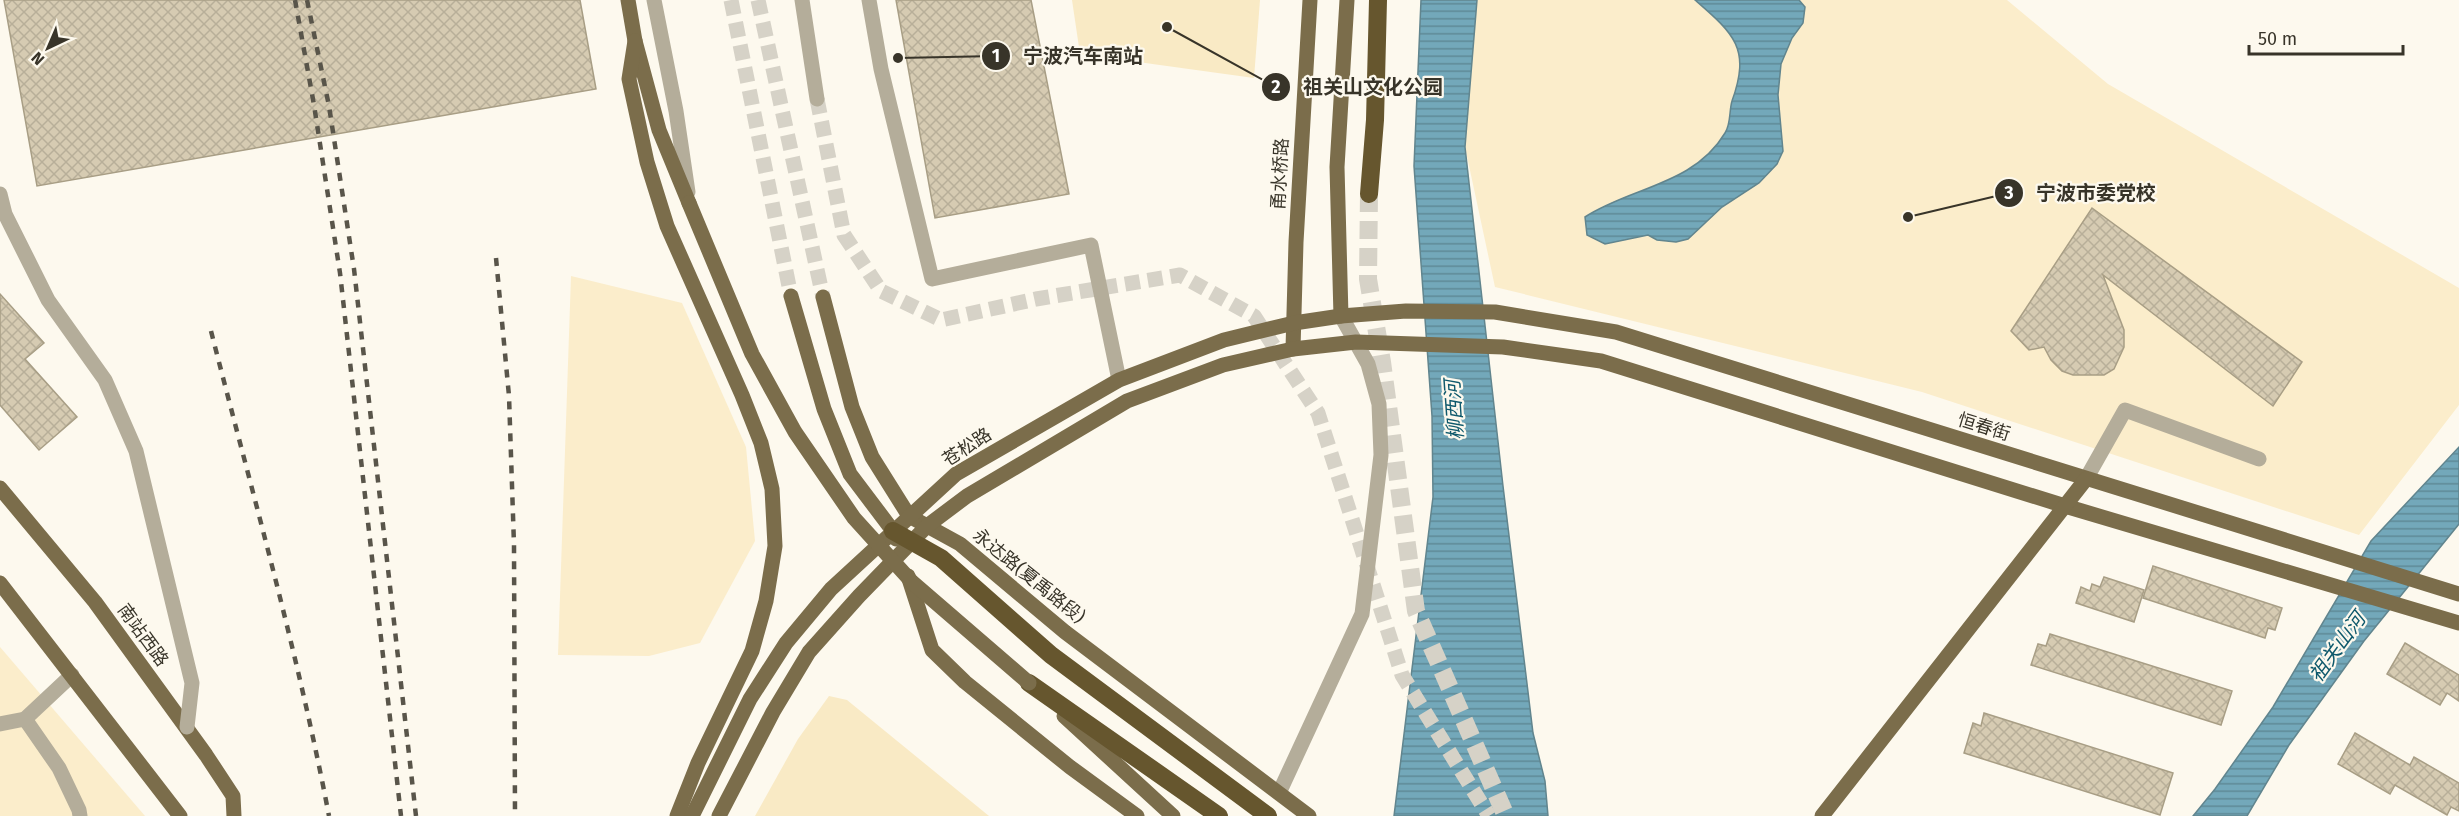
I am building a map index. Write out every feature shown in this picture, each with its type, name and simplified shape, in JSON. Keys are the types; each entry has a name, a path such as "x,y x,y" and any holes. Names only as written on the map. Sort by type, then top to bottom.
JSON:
{"highway":[{"path":"1370,194 1375,120 1378,0"},
{"path":"893,531 941,558 1051,655 1268,816"},
{"path":"1029,683 1219,816"}],"main road":[{"path":"628,0 634,41 659,130 752,354 795,432 854,518 912,582 1029,683 1173,816"},
{"name":"甬水桥路","path":"1293,349 1296,242 1310,0"},
{"path":"1341,316 1337,167 1347,0"},
{"path":"634,41 629,79 647,162 667,226 761,443 771,489 775,546 766,601 752,651 698,763 677,816"},
{"path":"791,296 824,409 850,474 893,531 932,650 982,697 1070,767 1137,816"},
{"name":"永达路(夏禹路段)","path":"823,297 852,407 872,457 909,516 960,544 1065,632 1309,816"},
{"name":"苍松路","path":"692,816 750,699 786,643 831,589 956,474 1119,380 1224,340 1341,316 1406,311"},
{"name":"恒春街","path":"1406,311 1495,312 1616,332 2459,594"},
{"path":"719,816 773,712 809,652 927,526 967,496 1127,401 1223,365 1293,349 1356,342 1503,347 1601,361 2065,506 2459,623"},
{"path":"1822,816 2086,479"},
{"name":"南站西路","path":"0,488 95,602 187,728 233,796 234,816"},
{"path":"0,583 180,816"}],"street":[{"path":"654,0 676,111 689,203"},
{"path":"802,0 818,99"},
{"path":"869,0 881,69 932,279 1091,245 1119,380"},
{"path":"0,183 5,214"},
{"path":"0,195 5,214 48,300 105,380 136,451 192,683 187,728"},
{"path":"1279,793 1362,614 1382,456 1379,404 1368,364 1341,316"},
{"path":"2086,479 2125,410 2259,459"},
{"path":"0,724 25,719 72,675"},
{"path":"25,719 59,768 80,816"}],"shaded area":[{"path":"1072,0 1260,0 1254,78 1080,54"},
{"path":"1476,0 2007,0 2108,84 2459,288 2459,405 2359,535 1922,392 1495,287 1465,147"},
{"path":"571,276 682,303 746,447 755,541 700,643 649,656 558,655"},
{"path":"0,647 145,816 0,816"},
{"path":"829,696 847,700 989,816 755,816 798,739"}],"water":[{"name":"柳西河","path":"1421,0 1477,0 1465,147 1533,733 1545,781 1548,816 1394,816 1433,497 1432,416 1414,166"},
{"path":"1695,0 1799,0 1805,7 1803,23 1792,38 1781,64 1778,95 1783,151 1777,164 1759,183 1722,207 1688,239 1676,242 1657,240 1648,235 1605,244 1587,235 1585,217 1679,175 1697,164 1712,150 1727,129 1740,68 1739,55 1729,33"},
{"name":"祖关山河","path":"2459,447 2459,524 2364,641 2289,745 2247,816 2193,816 2273,707 2371,541"}],"building":[{"path":"4,0 580,0 596,89 37,186"},
{"path":"896,0 1031,0 1069,194 935,218"},
{"path":"2092,208 2302,362 2273,406 2103,275 2124,330 2124,347 2114,369 2104,375 2073,375 2062,371 2051,360 2044,347 2029,350 2011,331"},
{"path":"0,294 44,343 25,359 77,417 39,450 0,405"},
{"path":"2153,566 2282,608 2275,630 2268,628 2265,638 2143,598"},
{"path":"2104,577 2144,590 2134,622 2076,603 2081,587 2090,591 2092,584 2100,587"},
{"path":"2050,634 2232,691 2221,725 2031,665 2038,644 2046,646"},
{"path":"2405,643 2459,675 2459,701 2447,693 2440,705 2387,674"},
{"path":"1984,713 2173,773 2160,815 1964,753 1973,723 1981,726"},
{"path":"2355,733 2410,765 2414,757 2459,783 2459,811 2451,807 2447,815 2395,785 2390,794 2338,764"}],"tunnel":[{"path":"731,0 791,296"},
{"path":"758,0 823,297"},
{"path":"817,99 844,235 881,291 941,320 1036,299 1180,275 1254,316 1318,413 1402,675 1489,816"},
{"path":"1369,194 1368,279 1382,362 1416,611 1506,816"}],"railway":[{"path":"295,0 340,273 401,816"},
{"path":"307,0 329,106 354,269 416,816"},
{"path":"496,258 509,396 514,545 515,816"},
{"path":"211,331 289,633 329,816"}],"place":[{"name":"祖关山文化公园","path":"1167,27"},
{"name":"宁波汽车南站","path":"898,58"},
{"name":"宁波市委党校","path":"1908,217"}]}
